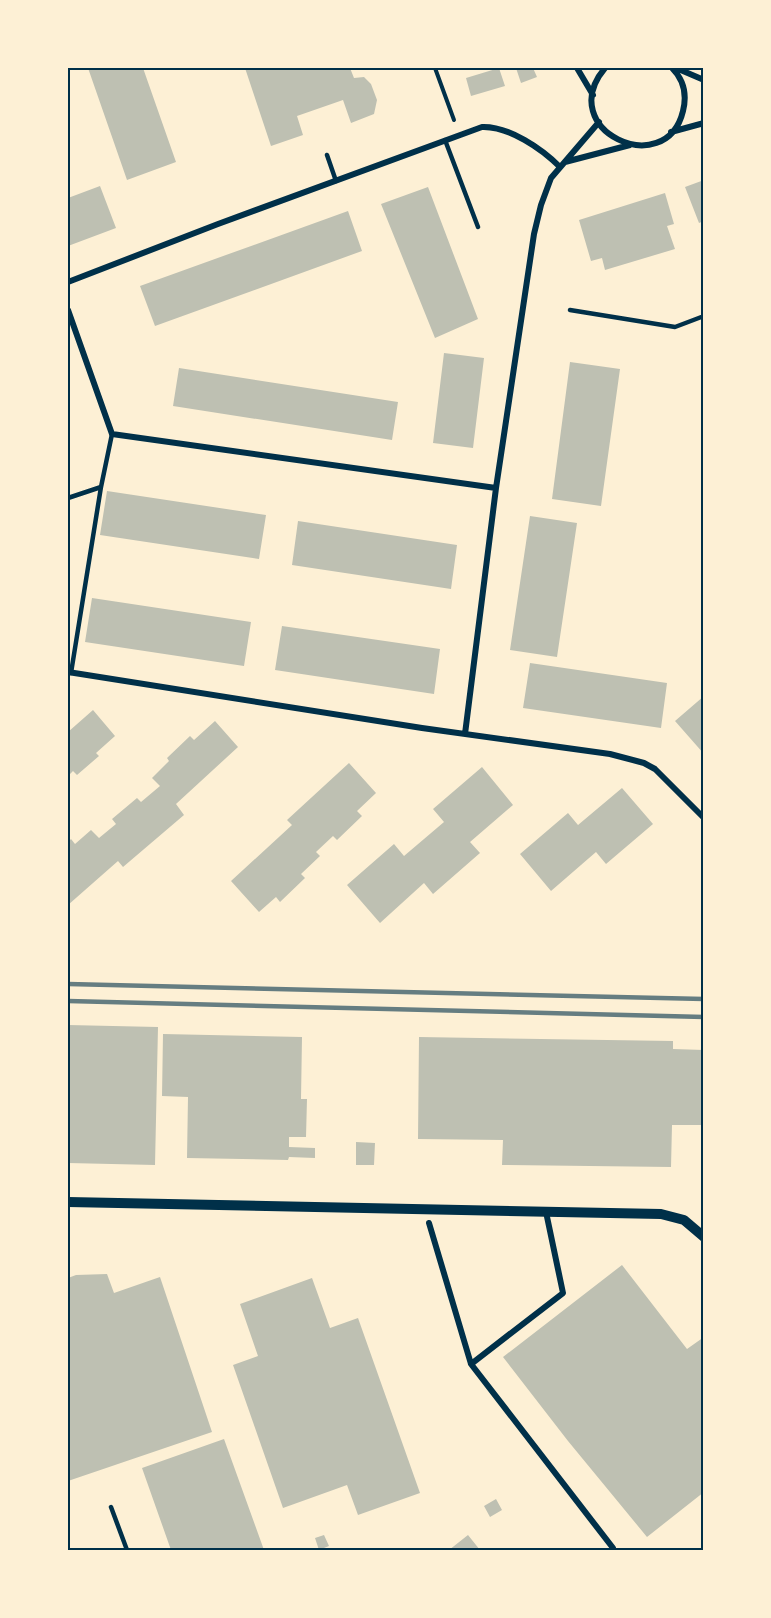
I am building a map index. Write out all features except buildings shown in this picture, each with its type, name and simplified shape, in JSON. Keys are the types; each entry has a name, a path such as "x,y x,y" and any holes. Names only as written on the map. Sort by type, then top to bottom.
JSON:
{"street":[{"path":"577,68 592,95"},
{"path":"604,68 597,79 592,95 593,109 603,129 616,140 631,145"},
{"path":"674,68 704,80"},
{"path":"671,132 678,124 685,103 682,82 674,68"},
{"path":"465,734 496,488 534,234 551,178 598,122"},
{"path":"562,165 631,145 653,143 671,132 704,123"},
{"path":"68,282 482,127 496,129 536,147 562,165"},
{"path":"68,310 112,434 496,488"},
{"path":"69,673 610,754 644,763 655,769 704,818"},
{"path":"68,1203 668,1215 684,1220 704,1237"},
{"path":"471,1364 563,1293 546,1212"},
{"path":"429,1223 471,1364 613,1548 611,1551"}],"lane":[{"path":"445,140 478,227"},
{"path":"327,155 336,181"},
{"path":"570,310 675,327 704,316"},
{"path":"69,673 112,434"},
{"path":"68,498 101,487"},
{"path":"426,1209 429,1223"},
{"path":"111,1507 127,1551"}],"path":[{"path":"435,68 459,134"}],"railway":[{"path":"68,984 704,999"},
{"path":"68,1001 704,1017"}]}
